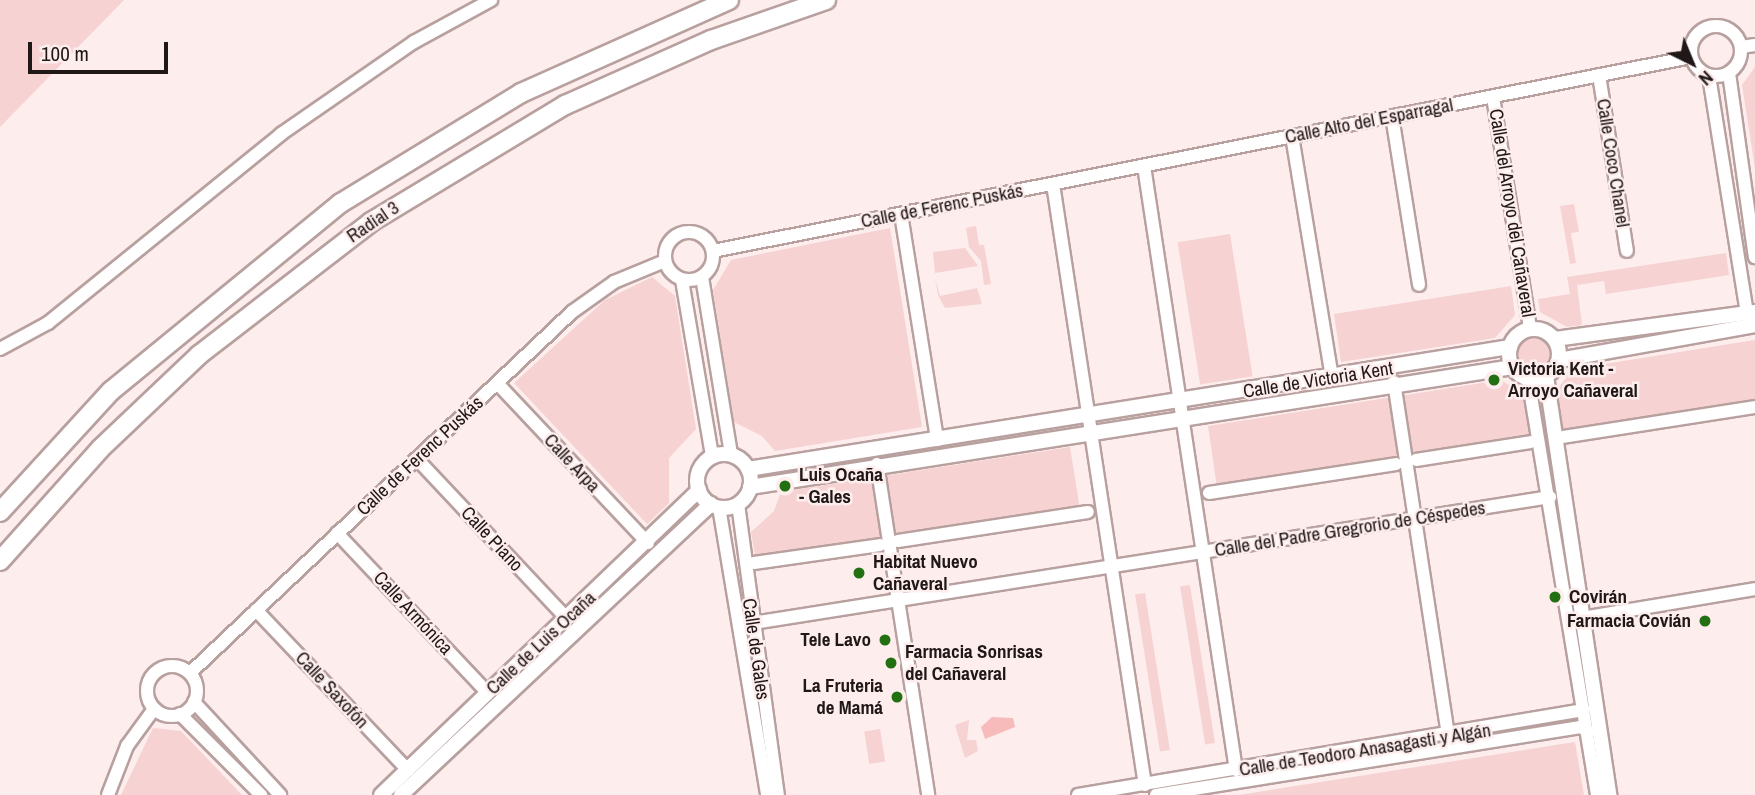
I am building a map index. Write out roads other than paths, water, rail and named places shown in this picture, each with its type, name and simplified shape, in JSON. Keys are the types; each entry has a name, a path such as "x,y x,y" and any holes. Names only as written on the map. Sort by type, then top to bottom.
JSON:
{"highway":[{"name":"Radial 3","path":"0,512 111,391 341,203 521,93 729,0"},
{"name":"Radial 3","path":"0,561 100,449 198,355 371,222 565,105 711,40 826,0"}],"main road":[{"path":"1752,317 1559,360 1546,376 1528,378 1513,367 1510,347 1530,329 1555,339 1752,317"},
{"path":"1555,339 1559,360"},
{"name":"Calle de Victoria Kent","path":"1090,423 1180,409 1332,378 1510,347"},
{"name":"Calle de Victoria Kent","path":"1180,409 1513,367"},
{"path":"1546,376 1609,795"},
{"path":"748,468 937,440 1090,423"},
{"path":"750,487 748,468 731,454 712,456 699,471 699,491 715,506 738,503 750,487 1090,423"},
{"name":"Calle de Luis Ocaña","path":"381,795 648,543 699,491"},
{"name":"Calle de Luis Ocaña","path":"401,795 715,506"}],"street":[{"path":"0,349 48,323 292,126 414,43 492,0"},
{"path":"1741,47 1731,31 1713,26 1695,37 1691,57 1709,76 1752,317"},
{"path":"1741,47 1755,45"},
{"path":"1741,47 1729,73 1755,257"},
{"name":"Calle Alto del Esparragal","path":"1089,177 1691,57"},
{"path":"1709,76 1729,73"},
{"name":"Calle Coco Chanel","path":"1599,75 1627,251"},
{"name":"Calle del Arroyo del Cañaveral","path":"1493,97 1530,329"},
{"path":"1392,116 1419,285"},
{"path":"1292,136 1332,378"},
{"path":"1144,166 1236,770"},
{"name":"Calle de Ferenc Puskás","path":"713,251 1089,177"},
{"path":"1052,184 1144,785"},
{"path":"901,214 937,440"},
{"path":"712,456 682,280 665,261 671,239 684,232 706,238 713,251 702,277 731,454"},
{"name":"Calle de Ferenc Puskás","path":"190,673 587,299 665,261"},
{"path":"682,280 702,277"},
{"path":"1528,378 1550,497 1597,795"},
{"path":"1394,382 1450,743"},
{"name":"Calle Arpa","path":"497,383 648,543"},
{"path":"1563,437 1755,407"},
{"path":"1416,460 1531,442"},
{"name":"Calle Piano","path":"417,459 567,619"},
{"path":"877,464 928,795"},
{"path":"1209,493 1396,464"},
{"name":"Calle del Padre Gregrorio de Céspedes","path":"753,623 1550,497"},
{"name":"Calle de Gales","path":"738,503 778,795"},
{"name":"Calle de Gales","path":"715,506 767,795"},
{"path":"898,541 1088,512"},
{"name":"Calle Armónica","path":"337,533 488,693"},
{"path":"754,563 880,545"},
{"path":"1582,618 1755,589"},
{"name":"Calle Saxofón","path":"256,610 408,771"},
{"path":"154,709 146,693 152,675 167,666 190,673 194,702 280,795"},
{"path":"180,714 194,702"},
{"path":"154,709 180,714 261,795"},
{"path":"108,795 127,746 154,709"},
{"name":"Calle de Teodoro Anasagasti y Algán","path":"1156,795 1450,743 1584,710"},
{"name":"Calle de Teodoro Anasagasti y Algán","path":"1078,795 1236,770 1450,743 1581,727 1588,732"}],"place":[{"name":"Victoria Kent - Arroyo Cañaveral","path":"1494,380"},
{"name":"Luis Ocaña - Gales","path":"785,486"},
{"name":"Habitat Nuevo Cañaveral","path":"859,573"},
{"name":"Covirán","path":"1555,597"},
{"name":"Farmacia Covián","path":"1705,621"},
{"name":"Tele Lavo","path":"885,640"},
{"name":"Farmacia Sonrisas del Cañaveral","path":"891,663"},
{"name":"La Fruteria de Mamá","path":"897,697"}]}
